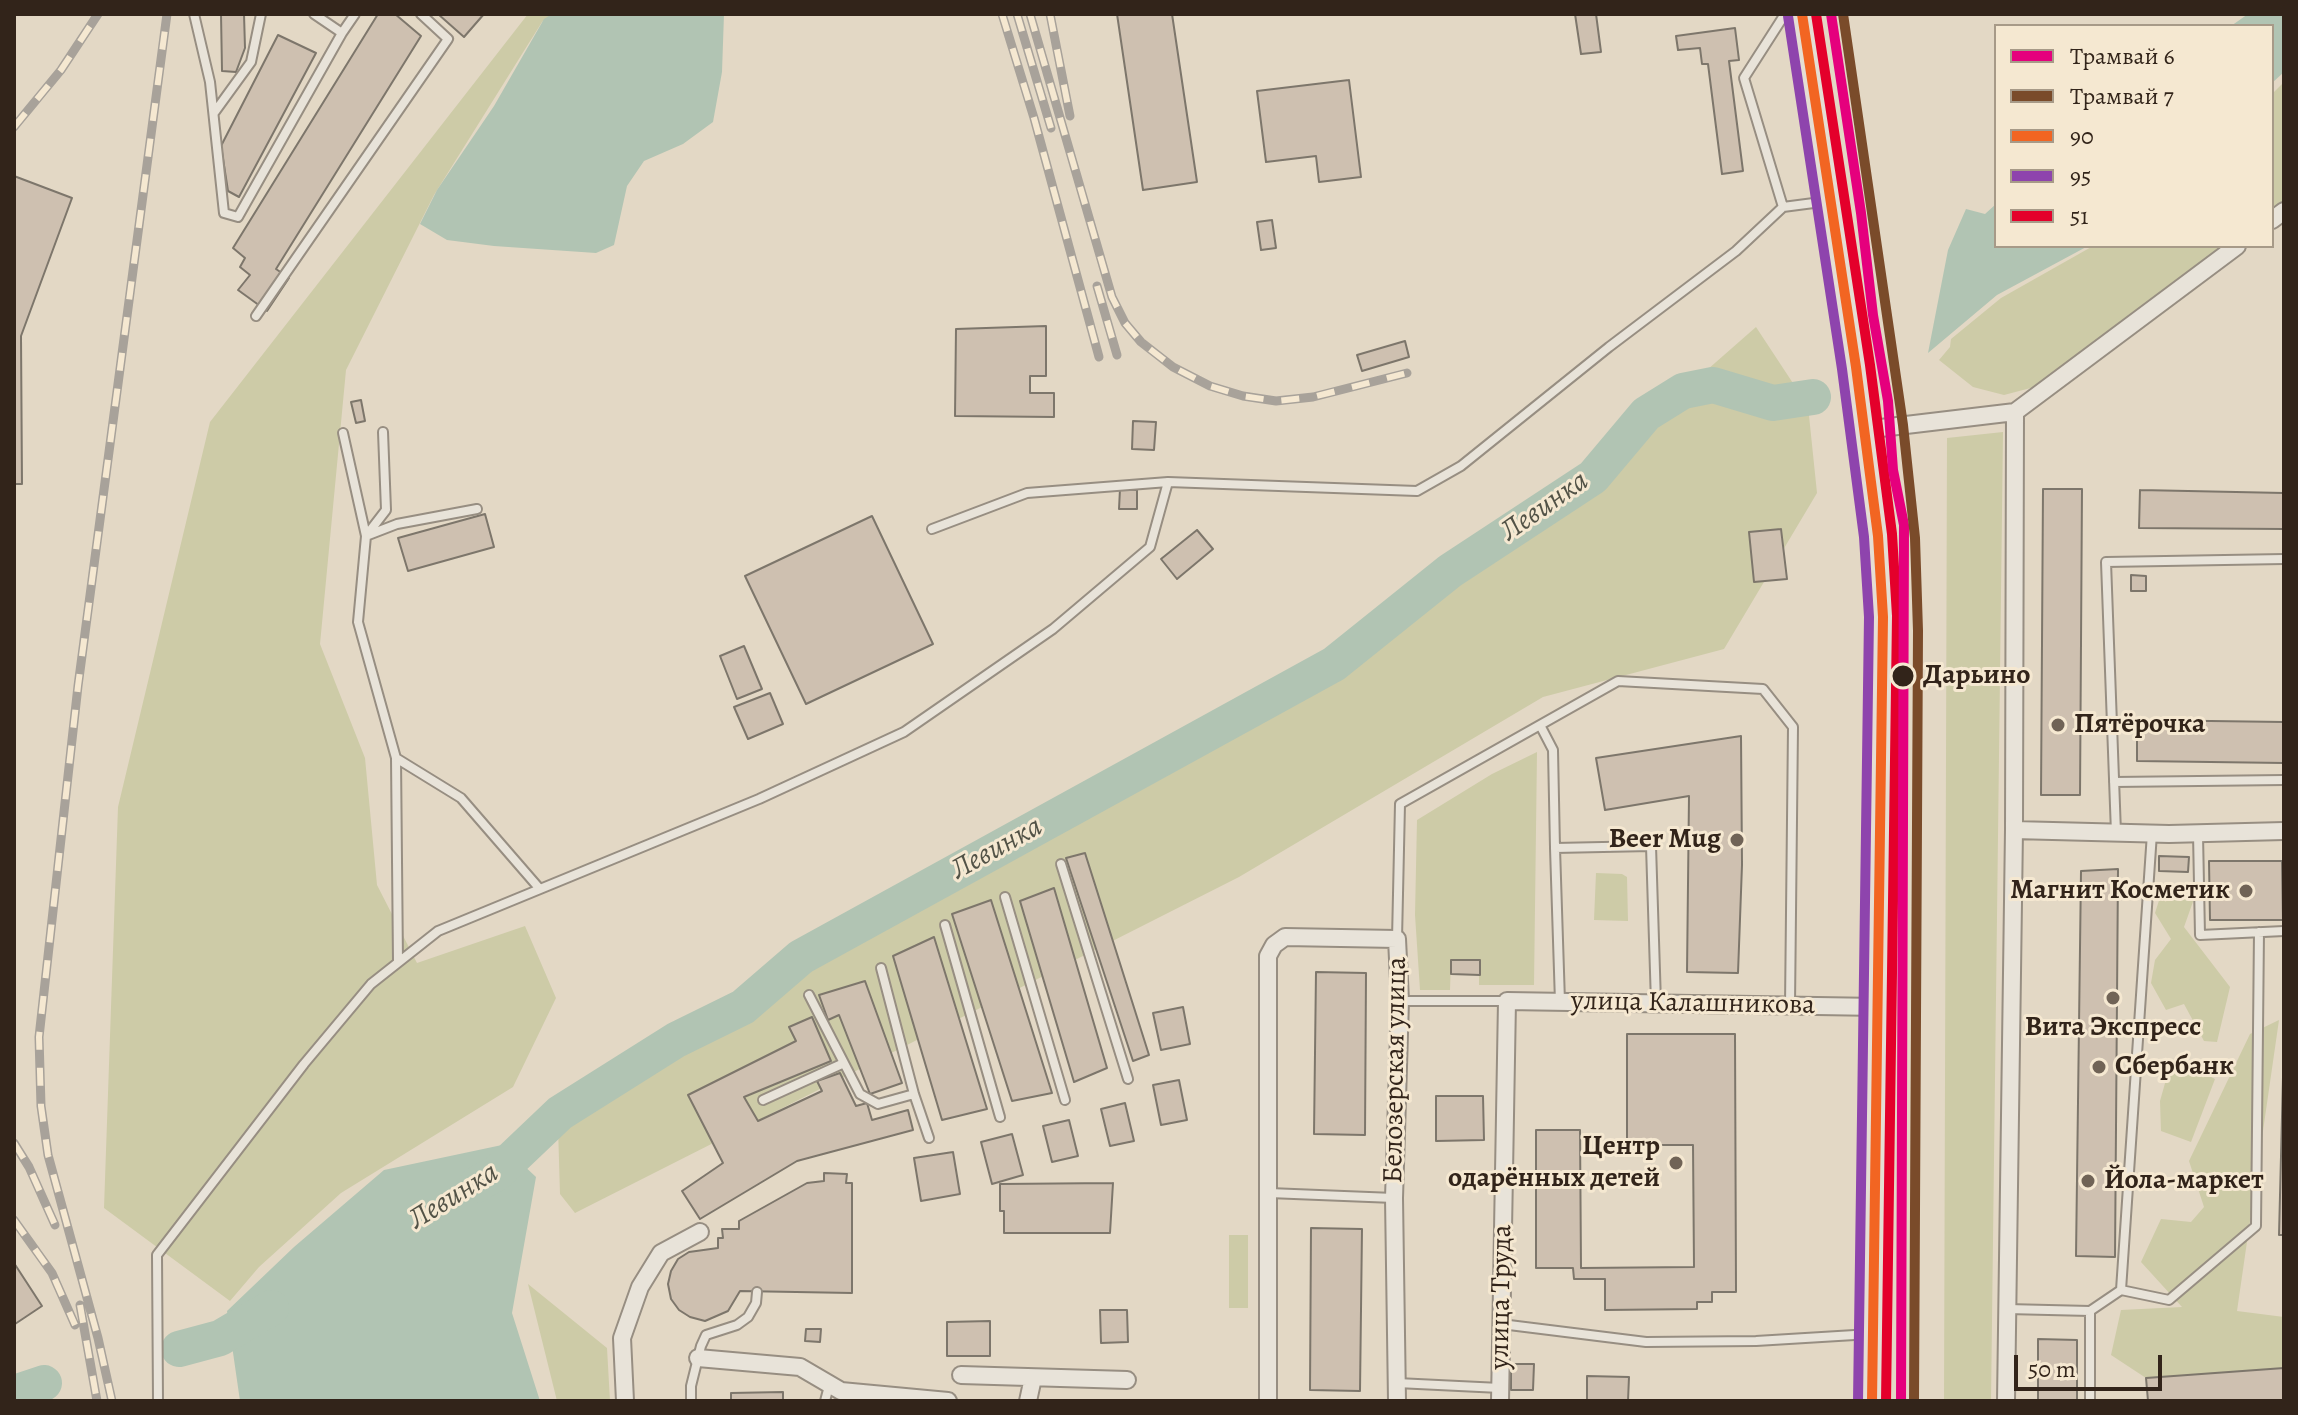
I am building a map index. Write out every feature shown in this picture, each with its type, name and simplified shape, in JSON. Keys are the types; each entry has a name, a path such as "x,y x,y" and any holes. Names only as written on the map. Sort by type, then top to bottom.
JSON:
{"main road":[{"path":"1802,14 1864,430 1878,536 1883,617 1872,1401"}],"street":[{"path":"1864,430 2015,412 2234,248"},
{"path":"2006,1401 2014,830 2015,412"},
{"path":"2014,830 2116,833 2284,831"},
{"name":"Белозерская улица","path":"1268,1401 1268,956 1274,945 1285,937 1397,939 1400,1001 1394,1198 1397,1401"},
{"name":"улица Калашникова","path":"1507,1001 1879,1007"},
{"name":"улица Труда","path":"1500,1394 1507,1001"},
{"path":"625,1401 622,1338 640,1287 661,1253 700,1232"},
{"path":"698,1358 800,1367 827,1394 841,1391 889,1399 948,1401"},
{"path":"961,1375 1127,1380"},
{"path":"1028,1401 1033,1378"}],"lane":[{"path":"194,14 210,82 224,213 238,217 355,14"},
{"path":"213,114 251,62 261,14"},
{"path":"314,14 342,33"},
{"path":"256,316 448,39 421,14"},
{"path":"1783,207 1744,78 1785,14"},
{"path":"932,529 1027,493 1168,482 1417,491 1461,466 1609,347 1736,251 1783,207 1830,201"},
{"path":"366,536 386,510 383,432"},
{"path":"343,433 366,536 358,622 396,758 398,962"},
{"path":"158,1401 157,1255 304,1064 371,984 438,931 759,799 904,732 1053,629 1150,547 1168,482"},
{"path":"366,536 397,524 477,509"},
{"path":"2116,833 2106,562 2284,559"},
{"path":"1397,939 1400,804 1618,681 1763,689 1793,727 1790,1005"},
{"path":"1540,725 1553,750 1560,1002"},
{"path":"396,758 461,798 539,888"},
{"path":"2114,782 2284,780"},
{"path":"2121,1290 2152,833"},
{"path":"2198,833 2200,935 2284,931"},
{"path":"1555,848 1651,846 1656,1003"},
{"path":"1061,864 1128,1079"},
{"path":"1005,897 1065,1100"},
{"path":"945,925 1000,1117"},
{"path":"2007,1309 2090,1311 2121,1290 2169,1300 2256,1226 2259,932"},
{"path":"881,968 914,1094 929,1138"},
{"path":"809,995 860,1094 878,1104 914,1094"},
{"path":"1400,1001 1507,1001"},
{"path":"763,1100 844,1063"},
{"path":"1269,1193 1394,1198"},
{"path":"691,1401 691,1386 706,1335 737,1325 748,1317 756,1303 757,1292"},
{"path":"2090,1311 2090,1401"},
{"path":"1501,1324 1646,1342 1756,1341 1872,1334"},
{"path":"1397,1383 1500,1394"}],"shaded area":[{"path":"528,14 554,14 542,22 434,195 346,370 320,644 365,758 377,885 417,963 525,926 556,998 513,1087 341,1193 259,1267 230,1301 104,1208 118,807 210,422"},
{"path":"2284,82 2284,205 2274,212 2274,92"},
{"path":"2089,248 2225,248 2042,385 2004,395 1973,387 1939,360 1950,347 1951,339 2001,298"},
{"path":"1756,327 1808,406 1817,493 1724,649 1543,697 1239,877 575,1213 560,1194 558,1127 1415,599 1683,391"},
{"path":"2003,432 1991,1401 1944,1401 1947,438"},
{"path":"1537,752 1534,985 1479,985 1479,960 1451,960 1450,990 1420,990 1415,915 1417,820 1492,774"},
{"path":"1596,873 1627,877 1628,921 1594,920"},
{"path":"2163,888 2195,896 2184,927 2230,987 2217,1042 2204,1041 2184,1004 2166,1010 2151,983 2155,960 2171,939 2155,913"},
{"path":"2279,1020 2237,1311 2284,1317 2284,1368 2146,1378 2111,1355 2121,1310 2182,1307 2141,1262 2161,1219 2191,1222 2204,1207 2189,1161 2250,1034"},
{"path":"2188,1065 2215,1079 2191,1142 2161,1131 2160,1101 2169,1069"},
{"path":"1229,1235 1248,1235 1248,1308 1229,1308"},
{"path":"528,1284 607,1348 610,1401 557,1401"}],"water":[{"path":"552,14 724,14 722,72 713,122 683,144 644,161 627,186 614,245 596,253 447,240 420,224 437,190 494,106 544,19"},
{"path":"2248,14 2284,14 2284,72 2274,81 2274,24 2234,24"},
{"path":"1994,206 1994,248 2084,248 1997,295 1928,353 1948,250 1966,209 1985,214"},
{"path":"502,1145 536,1177 512,1313 540,1401 240,1401 227,1311 294,1247 384,1170"}],"building":[{"path":"221,14 244,14 245,48 236,72 222,71"},
{"path":"378,14 395,14 421,36 276,269 289,278 267,311 238,290 250,275 240,267 245,258 233,248"},
{"path":"438,14 484,14 464,37"},
{"path":"1117,14 1172,14 1197,182 1143,190"},
{"path":"1575,14 1596,14 1601,52 1581,54"},
{"path":"1735,28 1739,60 1729,61 1743,171 1722,174 1708,64 1702,64 1700,48 1678,50 1676,36"},
{"path":"278,35 316,53 239,197 228,191 221,146"},
{"path":"1349,80 1361,177 1319,182 1316,156 1266,162 1257,91"},
{"path":"14,176 72,198 21,336 22,484 14,484"},
{"path":"1272,220 1276,248 1261,250 1257,222"},
{"path":"1046,326 1046,376 1030,376 1030,393 1054,393 1054,417 955,416 956,329"},
{"path":"1405,341 1409,357 1362,371 1357,355"},
{"path":"361,400 365,421 356,423 351,402"},
{"path":"1133,421 1156,422 1154,450 1132,449"},
{"path":"1120,489 1137,490 1137,509 1119,509"},
{"path":"2043,489 2082,489 2080,795 2041,795"},
{"path":"2140,490 2284,493 2284,529 2139,528"},
{"path":"485,514 494,547 408,571 398,538"},
{"path":"872,516 933,644 806,704 745,576"},
{"path":"1781,529 1787,579 1754,582 1749,532"},
{"path":"1197,530 1213,549 1177,579 1161,559"},
{"path":"2131,575 2146,576 2146,591 2131,591"},
{"path":"744,646 762,689 737,699 720,656"},
{"path":"770,693 783,724 748,739 734,707"},
{"path":"2137,720 2284,722 2284,763 2137,761"},
{"path":"1741,736 1742,865 1738,973 1687,972 1689,796 1605,810 1596,758"},
{"path":"1085,853 1149,1055 1133,1061 1066,858"},
{"path":"2159,856 2189,857 2188,872 2159,871"},
{"name":"Магнит Косметик","path":"2209,861 2282,861 2283,920 2210,920"},
{"path":"2118,869 2115,1257 2076,1256 2081,871"},
{"path":"1054,888 1107,1068 1074,1082 1020,901"},
{"path":"991,900 1052,1093 1012,1101 952,914"},
{"path":"934,937 987,1109 942,1120 893,956"},
{"path":"1451,960 1480,960 1480,975 1451,974"},
{"path":"1316,972 1366,973 1365,1135 1314,1134"},
{"path":"865,981 902,1083 870,1094 839,1015 828,1020 819,995"},
{"path":"1183,1007 1190,1044 1161,1050 1153,1013"},
{"path":"812,1017 831,1061 744,1097 758,1121 822,1091 817,1081 840,1073 856,1106 867,1103 872,1120 908,1110 913,1130 797,1161 700,1219 682,1191 723,1163 688,1095 796,1041 789,1027"},
{"path":"1627,1034 1735,1034 1736,1292 1712,1292 1712,1302 1697,1302 1697,1309 1605,1310 1605,1279 1574,1279 1573,1268 1536,1268 1536,1130 1580,1130 1581,1268 1694,1267 1693,1145 1627,1145"},
{"path":"2284,1038 2284,1235 2279,1235"},
{"path":"1179,1080 1187,1120 1161,1125 1153,1085"},
{"path":"1436,1096 1483,1096 1484,1140 1436,1141"},
{"path":"1125,1103 1134,1141 1110,1146 1101,1109"},
{"path":"1069,1120 1078,1156 1052,1162 1043,1126"},
{"path":"1012,1134 1023,1175 992,1184 981,1142"},
{"path":"953,1152 960,1194 921,1201 914,1158"},
{"path":"824,1173 847,1174 846,1183 852,1183 852,1293 740,1291 728,1311 705,1321 679,1310 671,1299 668,1284 678,1259 689,1252 718,1248 718,1238 723,1238 722,1229 739,1229 739,1221 807,1183 824,1181"},
{"path":"1113,1183 1110,1233 1004,1233 1000,1184"},
{"path":"1311,1228 1362,1229 1360,1391 1310,1390"},
{"path":"14,1263 42,1306 15,1324 14,1323"},
{"path":"1100,1310 1127,1310 1128,1342 1101,1343"},
{"path":"990,1321 990,1356 947,1356 947,1322"},
{"path":"806,1329 821,1329 820,1342 805,1341"},
{"path":"2038,1339 2077,1340 2077,1401 2038,1401"},
{"path":"1511,1364 1534,1364 1533,1390 1511,1390"},
{"path":"2284,1368 2284,1401 2148,1401 2146,1378"},
{"path":"1587,1376 1629,1377 1628,1401 1587,1401"},
{"path":"783,1392 783,1401 731,1401 731,1393"}],"waterway":[{"name":"Левинка","path":"476,1185 498,1172 560,1113 676,1040 743,1007 801,957 1334,664 1450,571 1593,477 1646,414 1683,391 1713,385 1773,403 1813,397"},
{"name":"Левинка","path":"179,1349 220,1338 271,1308"},
{"name":"Левинка","path":"14,1393 44,1383"}],"railway":[{"path":"14,127 61,70 98,14"},
{"path":"112,1401 48,1155 41,1106 39,1037 78,686 167,14"},
{"path":"1002,14 1034,118 1099,357"},
{"path":"1017,14 1051,128"},
{"path":"1030,14 1112,297 1125,323 1141,342 1173,367 1210,386 1243,396 1276,401 1313,397 1407,373"},
{"path":"1050,14 1070,116"},
{"path":"1097,286 1117,355"},
{"path":"14,1143 29,1167 55,1225"},
{"path":"14,1220 52,1273 75,1325"},
{"path":"80,1305 97,1401"}],"tram line":[{"name":"6","path":"1831,14 1888,401 1893,470 1904,525 1901,1401"},
{"name":"7","path":"1843,14 1903,425 1915,538 1918,631 1914,1401"}],"transit line":[{"name":"90","path":"1802,14 1856,367 1878,536 1883,617 1872,1401"},
{"name":"51","path":"1816,14 1870,365 1892,534 1897,616 1886,1401"},
{"name":"95","path":"1788,16 1842,369 1864,537 1869,617 1858,1401"}],"place":[{"name":"Дарьино","path":"1903,676"},
{"name":"Пятёрочка","path":"2058,725"},
{"name":"Beer Mug","path":"1737,840"},
{"name":"Магнит Косметик","path":"2246,891"},
{"name":"Вита Экспресс","path":"2113,998"},
{"name":"Сбербанк","path":"2099,1067"},
{"name":"Центр одарённых детей","path":"1676,1163"},
{"name":"Йола-маркет","path":"2088,1181"}]}
